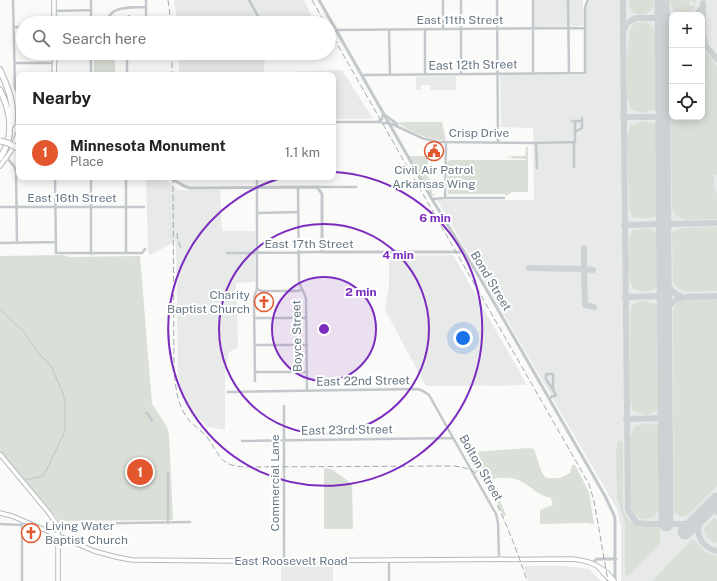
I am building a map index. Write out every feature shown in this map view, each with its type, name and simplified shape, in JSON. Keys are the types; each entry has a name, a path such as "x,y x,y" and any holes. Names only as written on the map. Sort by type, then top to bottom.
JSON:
{"highway":[{"path":"0,70 13,106 12,125 10,128 7,145 0,158"},
{"path":"0,90 8,108 10,128"},
{"path":"0,141 16,147"}],"main road":[{"path":"54,0 55,16"},
{"path":"54,63 54,72"},
{"path":"0,166 6,158 16,136"},
{"path":"0,454 54,520 58,529 58,581"},
{"name":"East Roosevelt Road","path":"0,513 6,514 22,522 98,552 132,560 284,561 578,559 601,567 614,581"},
{"name":"East Roosevelt Road","path":"598,567 610,581"}],"street":[{"path":"13,0 16,90"},
{"path":"91,0 91,16"},
{"path":"146,0 146,16"},
{"path":"249,0 258,16"},
{"name":"Bond Street","path":"319,0 328,16"},
{"path":"443,0 443,29"},
{"path":"461,0 461,74"},
{"path":"497,0 498,142"},
{"path":"533,0 533,73"},
{"path":"568,0 569,73"},
{"path":"585,28 585,8 588,0"},
{"path":"109,16 119,9 146,8"},
{"path":"55,11 91,10"},
{"name":"East 11th Street","path":"336,30 585,28"},
{"name":"East 12th Street","path":"362,75 585,73 585,28"},
{"path":"425,29 425,74"},
{"name":"Bond Street","path":"336,30 432,199 598,483 614,515 616,559 614,581"},
{"path":"389,30 390,75"},
{"path":"91,60 92,72"},
{"path":"127,72 128,60"},
{"path":"15,63 54,63"},
{"path":"374,122 383,118 381,110"},
{"name":"Crisp Drive","path":"381,110 387,117 400,127"},
{"path":"574,167 574,121 582,119 582,128 575,130"},
{"name":"Crisp Drive","path":"336,122 389,123 427,140 446,143 574,142"},
{"path":"396,135 396,129 400,127"},
{"path":"536,142 536,168"},
{"path":"445,198 446,143"},
{"path":"6,158 16,168"},
{"path":"17,243 18,180"},
{"path":"55,180 56,253 142,253 145,249"},
{"path":"90,180 91,254"},
{"path":"126,180 126,253"},
{"path":"174,180 188,188 356,187"},
{"path":"255,381 257,180"},
{"name":"Boyce Street","path":"298,188 299,281 306,296 307,391"},
{"path":"317,188 322,194 322,252"},
{"path":"432,199 504,198"},
{"name":"East 16th Street","path":"0,207 144,207"},
{"path":"257,213 298,212"},
{"path":"0,243 55,242"},
{"name":"East 17th Street","path":"227,253 464,252"},
{"path":"257,289 261,291 298,291 302,289"},
{"path":"255,318 306,318"},
{"path":"255,345 307,345"},
{"path":"255,372 306,372"},
{"path":"549,398 556,395 546,379 546,374 553,374 553,390"},
{"name":"East 22nd Street","path":"228,392 418,390 425,392"},
{"name":"Bolton Street","path":"425,392 429,395 496,514 498,522 499,560"},
{"name":"Commercial Lane","path":"284,406 284,561"},
{"path":"146,413 149,414 152,421"},
{"name":"East 23rd Street","path":"242,441 453,438"},
{"path":"168,473 168,523"},
{"path":"54,520 61,524 190,522"},
{"path":"0,524 22,522 22,581"},
{"path":"591,564 597,559 616,559"},
{"path":"389,560 389,581"}],"shaded area":[{"path":"174,0 304,0 312,16 176,16"},
{"path":"534,0 583,0 583,26 534,27"},
{"path":"590,0 717,0 717,581 621,581 621,527 617,509 437,200 534,200 533,128 501,127 500,75 586,75 586,8"},
{"path":"629,0 655,0 650,11 645,14 640,14 632,12 629,6"},
{"path":"670,0 690,0 690,6 692,7 692,5 695,5 690,12 676,12 671,5"},
{"path":"644,22 651,26 655,33 656,109 643,113 631,109 627,97 627,58 630,29 634,23"},
{"path":"705,52 717,66 717,175 714,175 714,182 717,193 717,219 686,220 677,215 672,207 671,120 705,120"},
{"path":"94,60 115,60 115,72 94,72"},
{"path":"179,60 265,60 263,72 179,72"},
{"path":"342,70 373,119 336,119 336,72 286,72"},
{"path":"456,76 456,90 430,90 430,85 421,85 421,90 416,90 416,77"},
{"path":"644,121 656,124 657,216 651,218 632,217 629,206 627,137 631,125"},
{"path":"442,122 446,141 420,135 397,123"},
{"path":"526,147 528,147 528,193 511,192 505,196 505,194 448,194 447,163 449,160 526,160 505,158 512,157 505,156 525,156"},
{"path":"409,156 428,156 428,177 433,182 432,194 436,194 432,196"},
{"path":"146,180 166,180 178,190 220,190 222,231 255,231 255,282 236,283 238,348 229,352 225,371 225,430 208,427 195,415 183,396 178,376 176,241 150,255 148,251"},
{"path":"717,227 717,291 687,292 678,289 673,281 672,232 684,228"},
{"path":"648,228 657,232 657,288 643,291 633,289 628,268 628,252 632,231"},
{"path":"63,255 69,257 140,256 152,404 167,427 169,434 173,520 59,521 0,450 0,256"},
{"path":"453,255 527,385 426,386 385,310 389,285 389,256"},
{"path":"692,299 717,299 717,486 687,516 679,516 674,512 673,312 679,301"},
{"path":"642,301 658,304 658,411 646,415 633,411 630,399 630,314 632,304"},
{"path":"647,423 659,426 659,507 654,516 645,519 636,515 631,506 630,439 634,427"},
{"path":"618,441 623,443 623,508 625,514 632,522 636,524 658,526 660,528 660,544 628,576 625,574 625,524 617,496 616,450"},
{"path":"529,448 534,449 542,473 546,478 560,478 570,473 572,465 575,465 589,492 594,524 540,524 540,510 553,505 551,498 540,494 524,483 515,479 492,479 506,515 504,517 483,476 475,471 467,455 473,452"},
{"path":"327,468 333,470 352,484 353,529 324,529 324,469"},
{"path":"714,518 717,520 717,543 708,538 705,534 704,528"},
{"path":"693,539 706,553 717,556 717,581 652,581"},
{"path":"285,563 333,563 333,581 281,581 281,565"},
{"path":"524,566 565,566 589,569 601,581 528,581"}],"waterway":[{"path":"0,309 24,332 40,355 52,368 65,402 65,431 46,471 43,476 26,480"}],"taxiway":[{"path":"623,2 623,28"},
{"path":"703,3 703,12"},
{"path":"699,12 703,6"},
{"path":"669,18 637,18 631,20 624,28 623,34 628,510 637,523 693,524"},
{"path":"705,45 717,59"},
{"path":"623,117 663,117"},
{"path":"624,225 717,223"},
{"path":"584,248 584,269 593,270"},
{"path":"529,268 584,269 585,305 594,307"},
{"path":"664,280 676,294 682,297"},
{"path":"625,297 665,296"},
{"path":"665,315 667,309 677,299 717,296"},
{"path":"626,419 666,418"},
{"path":"717,506 717,512"},
{"path":"700,517 698,528 701,541 707,547 717,551"}],"runway":[{"path":"662,0 666,524"},
{"path":"685,532 717,500"}],"railway":[{"path":"168,0 170,16"},
{"path":"312,0 321,16"},
{"path":"336,42 589,484 594,501 608,581"},
{"path":"172,60 172,72"},
{"path":"173,180 174,371 176,391 185,415 207,437 218,455 230,465 246,467 450,466 468,469 477,474 484,481 491,493 513,540 527,581"},
{"path":"177,233 181,248"}],"place":[{"name":"Civil Air Patrol Arkansas Wing","path":"434,151"},
{"name":"Charity Baptist Church","path":"264,302"},
{"name":"Minnesota Monument","path":"140,472"},
{"name":"Living Water Baptist Church","path":"31,533"}]}
